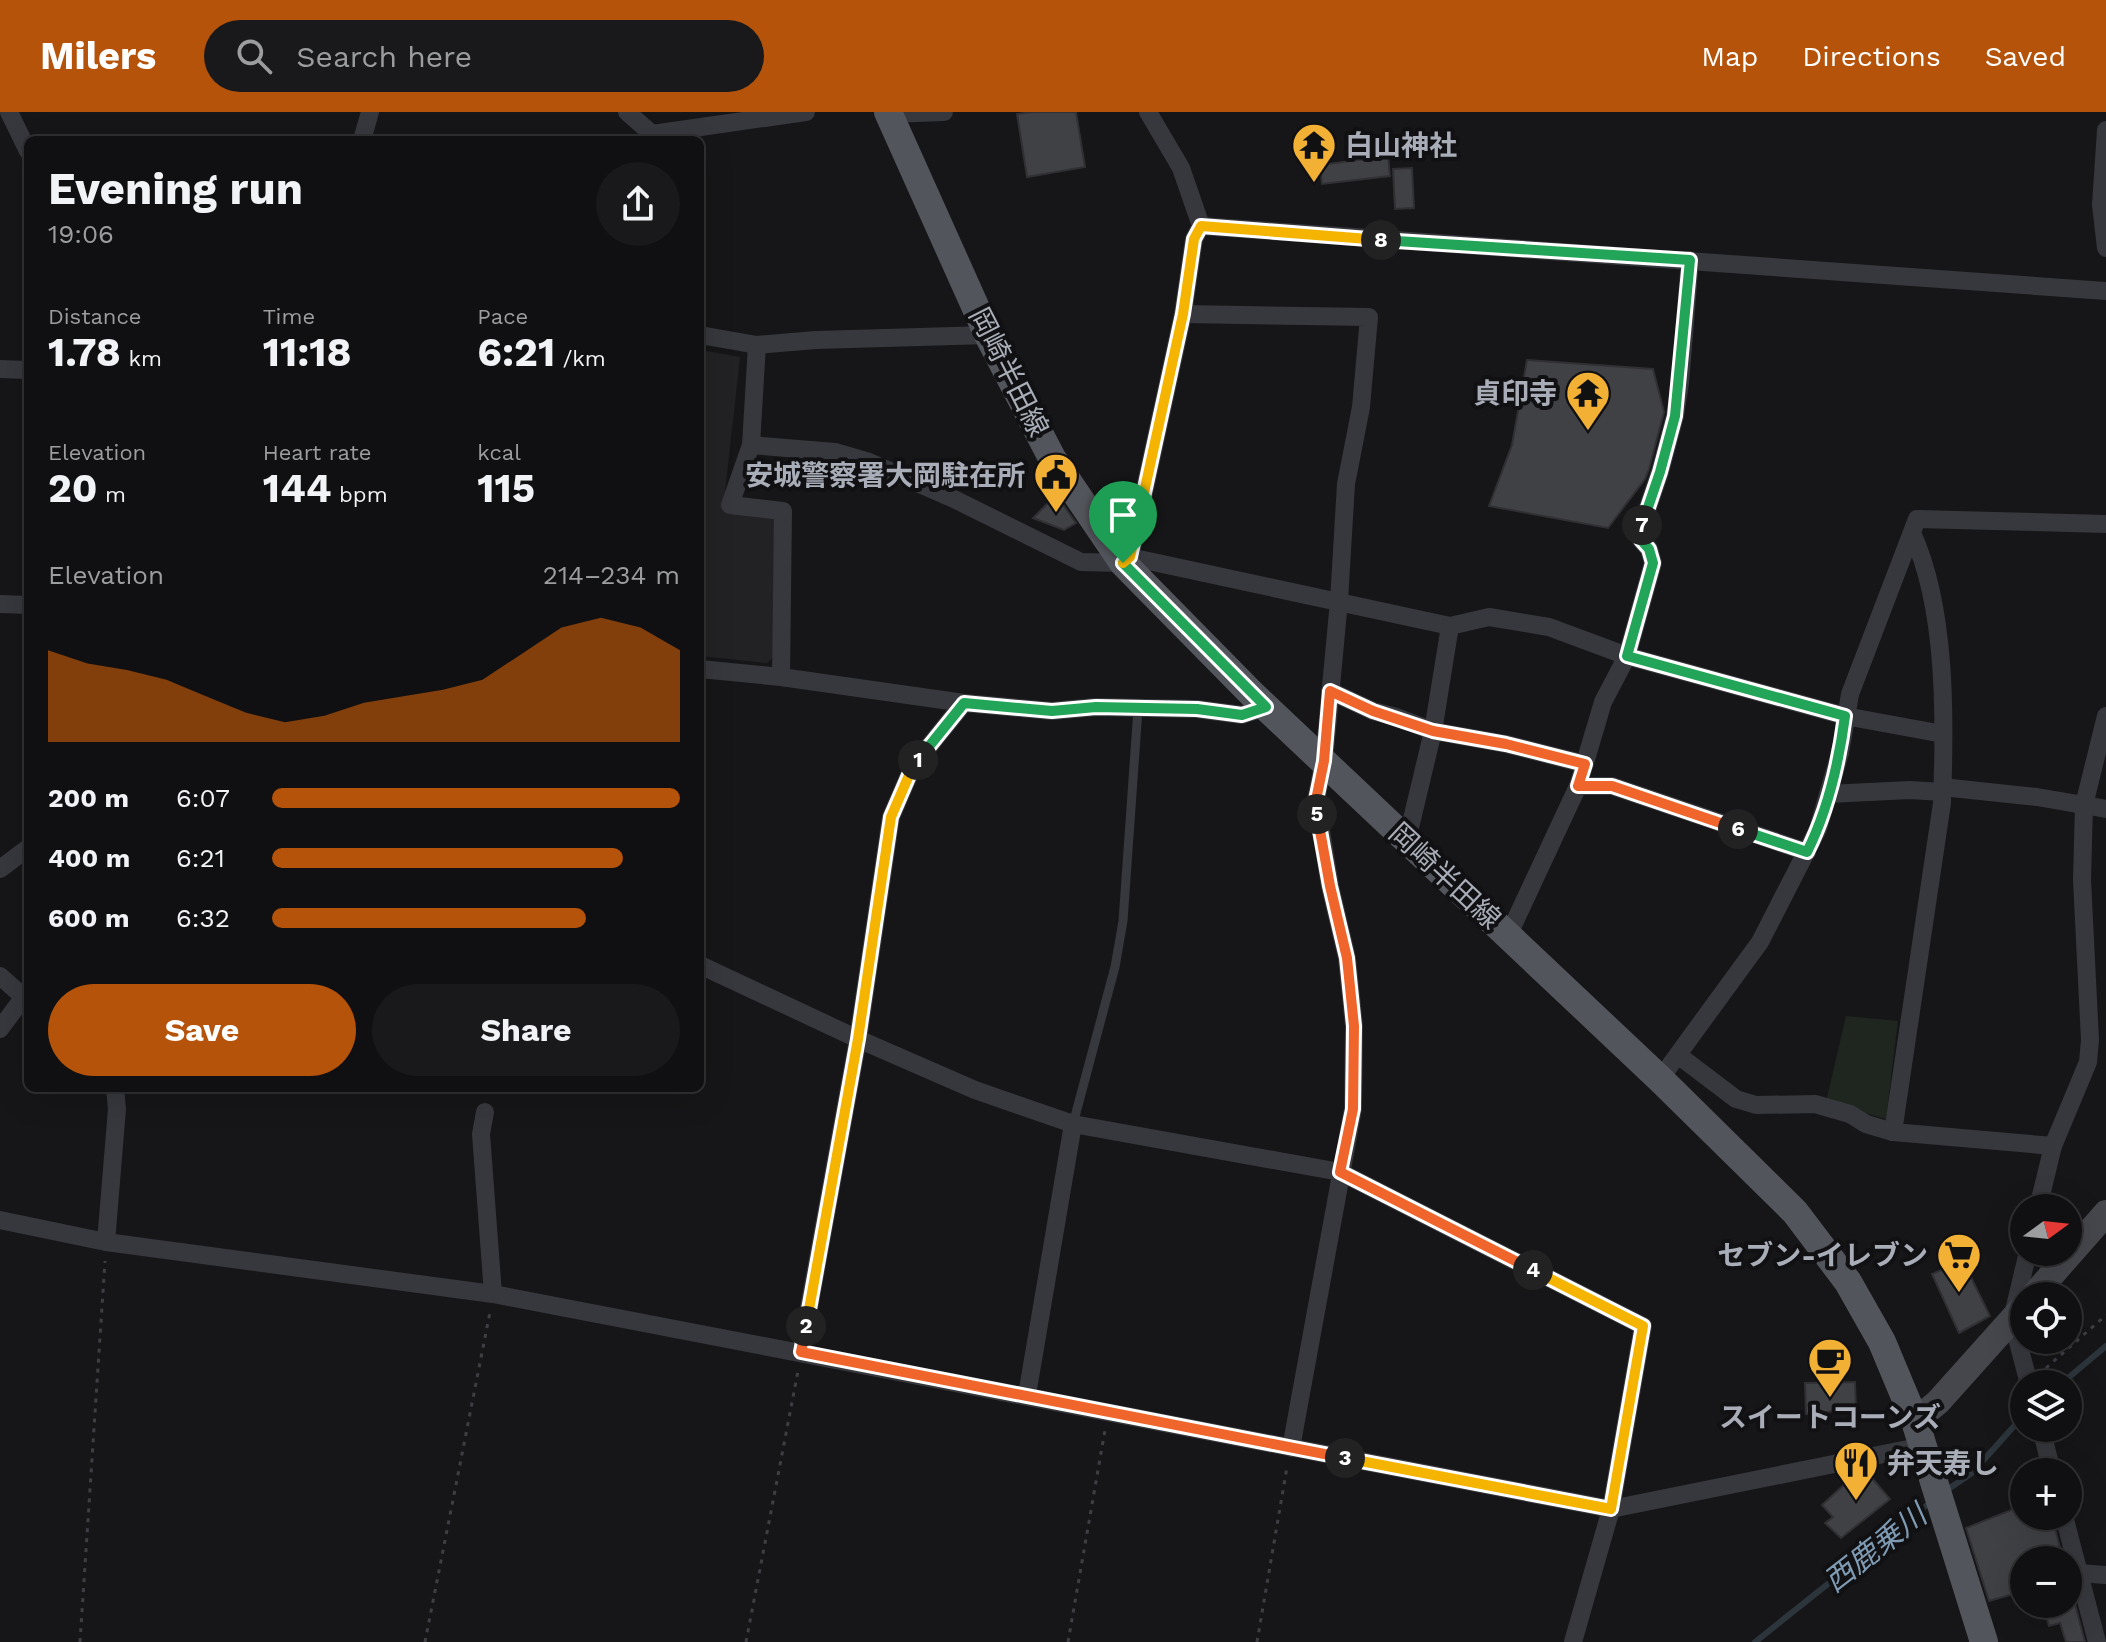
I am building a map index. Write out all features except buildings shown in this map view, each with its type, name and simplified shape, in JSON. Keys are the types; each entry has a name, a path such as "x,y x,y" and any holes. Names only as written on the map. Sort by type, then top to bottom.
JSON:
{"main road":[{"name":"岡崎半田線","path":"889,113 988,335 1052,458 1126,560 1266,707 1660,1079 1795,1212 1848,1282 1882,1342 1919,1434 1984,1642"}],"street":[{"path":"9,112 24,143"},
{"path":"363,136 370,112"},
{"path":"627,112 651,136"},
{"path":"658,136 806,112"},
{"path":"889,113 944,112"},
{"path":"1126,560 1183,314 1194,239 1201,226 1181,168 1148,112"},
{"path":"2106,130 2101,205 2106,248"},
{"path":"1201,226 2106,291"},
{"path":"1508,936 1578,786 1603,702 1627,656 1651,577 1653,563 1649,549 1641,540 1642,525 1675,416 1690,260"},
{"path":"1183,314 1369,317 1361,407 1346,484 1324,761 1316,800 1330,886 1347,958 1354,1026 1353,1109 1291,1448"},
{"path":"704,336 757,345 816,340 988,335"},
{"path":"757,345 751,445 730,505 783,511 781,677"},
{"path":"0,369 24,370"},
{"path":"751,445 835,452 869,462 954,499 1081,562 1126,560 1450,626 1489,617 1549,627 1627,656 1845,716 1943,734"},
{"path":"1660,1079 1760,942 1818,829 1840,753 1850,694 1917,519 2106,524"},
{"path":"1893,1132 1942,790 1939,646 1925,564 1912,533"},
{"path":"0,604 24,605"},
{"path":"1407,840 1433,731 1450,626"},
{"path":"704,669 964,703 1052,711 1096,707 1197,709 1242,715 1266,707"},
{"path":"1330,691 1373,711 1433,731 1506,744 1585,764"},
{"path":"801,1352 858,1039 891,817 913,766 964,703"},
{"path":"2041,1194 2053,1146 2088,1062 2090,1040 2082,880 2084,805 2106,716"},
{"path":"1578,786 1612,786 1807,852"},
{"path":"1828,794 1942,790 2037,797 2106,809"},
{"path":"0,869 24,851"},
{"path":"704,967 975,1090 1073,1124 1340,1172 1643,1326 1611,1509 1573,1642"},
{"path":"0,976 24,997"},
{"path":"0,1029 24,1001"},
{"path":"1678,1055 1736,1099 1756,1105 1815,1104 1850,1114 1866,1124 1893,1132 2053,1146"},
{"path":"106,1242 117,1109 115,1092"},
{"path":"485,1112 481,1134 493,1294"},
{"path":"1027,1395 1073,1124"},
{"path":"2045,1282 2106,1213"},
{"path":"0,1220 106,1242 493,1294 1611,1509 1919,1434 1938,1402 2010,1322"},
{"path":"2082,1573 2106,1575"},
{"path":"2082,1584 2097,1642"}],"lane":[{"path":"1073,1124 1115,967 1123,921 1138,709"}],"path":[{"path":"80,1642 106,1242"},
{"path":"425,1642 493,1294"},
{"path":"2044,1370 2106,1315"},
{"path":"746,1642 801,1352"},
{"path":"1068,1642 1108,1411"},
{"path":"1257,1642 1291,1448"}],"shaded area":[{"path":"704,351 740,357 723,511 776,510 775,656 767,663 704,656"},
{"path":"1846,1016 1898,1021 1886,1119 1826,1102"}],"waterway":[{"name":"西鹿乗川","path":"2078,1370 2106,1346"},
{"name":"西鹿乗川","path":"1947,1490 1972,1473 2010,1431"},
{"name":"西鹿乗川","path":"1755,1642 1931,1502"}],"place":[{"name":"白山神社","path":"1314,184"},
{"name":"貞印寺","path":"1588,432"},
{"name":"安城警察署大岡駐在所","path":"1056,514"},
{"name":"セブン-イレブン","path":"1959,1294"},
{"name":"スイートコーンズ","path":"1830,1399"},
{"name":"弁天寿し","path":"1856,1502"}],"route":[{"path":"1201,226 1690,260 1675,416 1642,525 1641,540 1649,549 1653,563 1651,577 1627,656 1845,716 1840,753 1818,829 1807,852 1612,786 1578,786 1585,764 1506,744 1433,731 1373,711 1330,691 1324,761 1316,800 1320,836 1347,958 1354,1026 1353,1109 1340,1172 1643,1326 1611,1509 801,1352 858,1039 891,817 913,766 964,703 1052,711 1096,707 1197,709 1242,715 1266,707 1123,563 1130,557 1183,314 1194,239 1201,226"}]}
